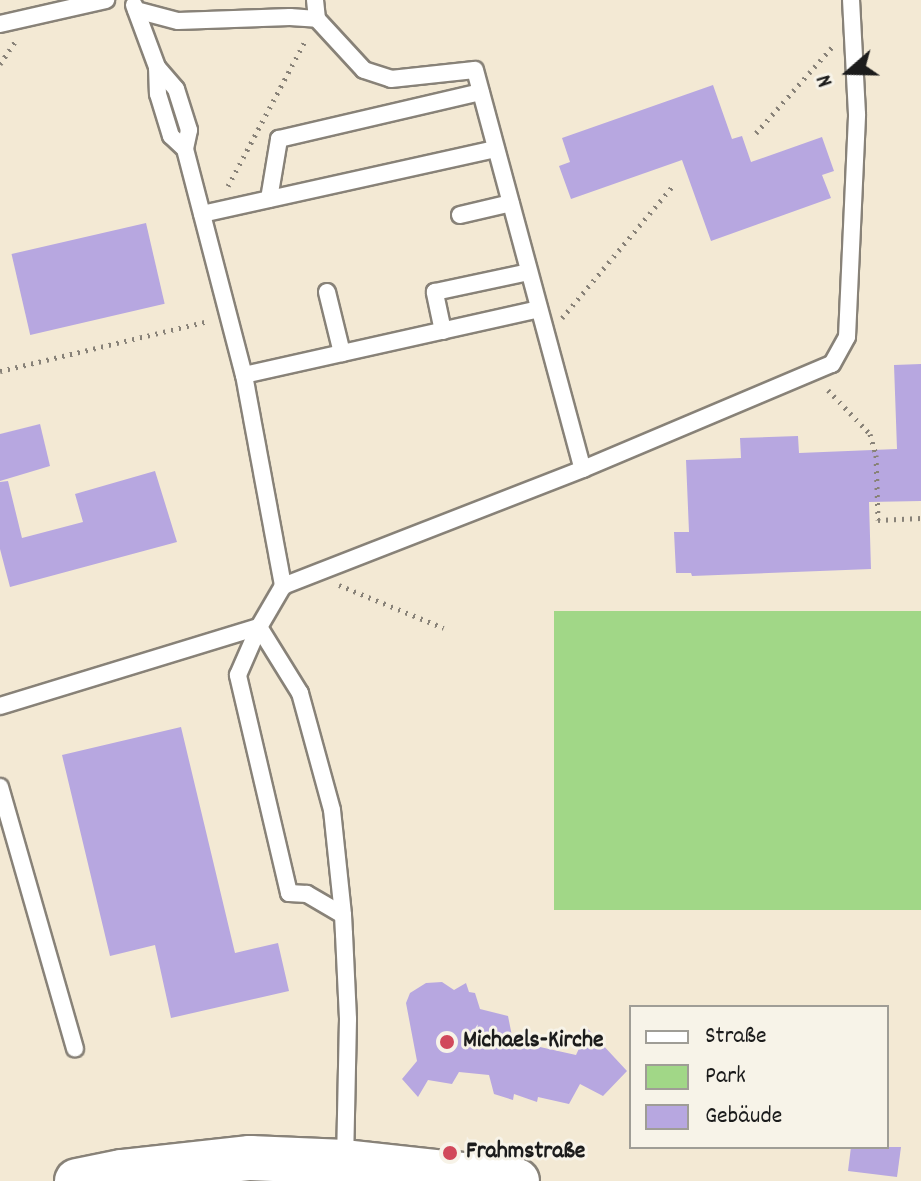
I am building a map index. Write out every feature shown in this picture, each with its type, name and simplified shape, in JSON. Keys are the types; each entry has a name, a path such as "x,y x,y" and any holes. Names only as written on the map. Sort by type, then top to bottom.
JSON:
{"main road":[{"path":"77,1181 121,1172 250,1158 345,1162 517,1181"}],"lane":[{"path":"0,24 106,0"},
{"path":"315,0 317,19 364,70 391,79 475,70 583,469"},
{"path":"283,586 323,573 583,469 832,364 847,337 857,114 851,0"},
{"path":"134,5 178,21 317,19"},
{"path":"134,5 157,67 158,94 171,136 185,149 209,212 244,375 283,586 259,627 238,675 289,893 307,894 343,915"},
{"path":"269,199 279,139 481,92"},
{"path":"209,212 496,149"},
{"path":"460,215 511,203"},
{"path":"443,331 435,292 529,272"},
{"path":"327,292 342,353"},
{"path":"244,375 539,309"},
{"path":"0,706 259,627"},
{"path":"259,627 300,693 332,810 343,915 348,1019 345,1162"},
{"path":"0,787 75,1048"}],"path":[{"path":"209,212 317,19"},
{"path":"756,133 853,24"},
{"path":"547,336 672,187"},
{"path":"0,371 229,316"},
{"path":"811,372 870,434 876,455 878,520 921,518"},
{"path":"323,573 344,589 444,628"}],"green space":[{"path":"554,611 921,611 921,910 554,910"}],"building":[{"path":"713,85 732,139 742,136 751,162 822,137 834,171 822,175 831,198 711,241 682,160 571,199 559,166 570,162 562,138"},
{"path":"146,223 165,304 30,335 12,254"},
{"path":"921,364 921,501 869,502 871,569 692,576 691,573 676,573 674,532 689,532 686,460 741,458 740,438 798,436 799,453 897,449 894,365"},
{"path":"40,424 50,466 0,481 0,434"},
{"path":"155,471 177,542 10,587 0,549 0,482 8,481 22,538 83,522 75,494"},
{"path":"181,727 235,953 278,943 289,991 171,1018 155,945 110,956 62,755"},
{"path":"442,982 454,990 466,983 469,992 475,993 480,1009 508,1016 513,1041 576,1055 588,1029 627,1071 603,1096 580,1084 569,1104 538,1097 537,1102 514,1094 513,1100 494,1094 489,1075 459,1072 452,1084 428,1080 418,1097 402,1079 417,1061 406,1003 410,993 426,983"},
{"path":"901,1147 897,1177 848,1171 851,1149"}],"place":[{"name":"Michaels-Kirche","path":"447,1042"},
{"name":"Frahmstraße","path":"450,1153"}]}
